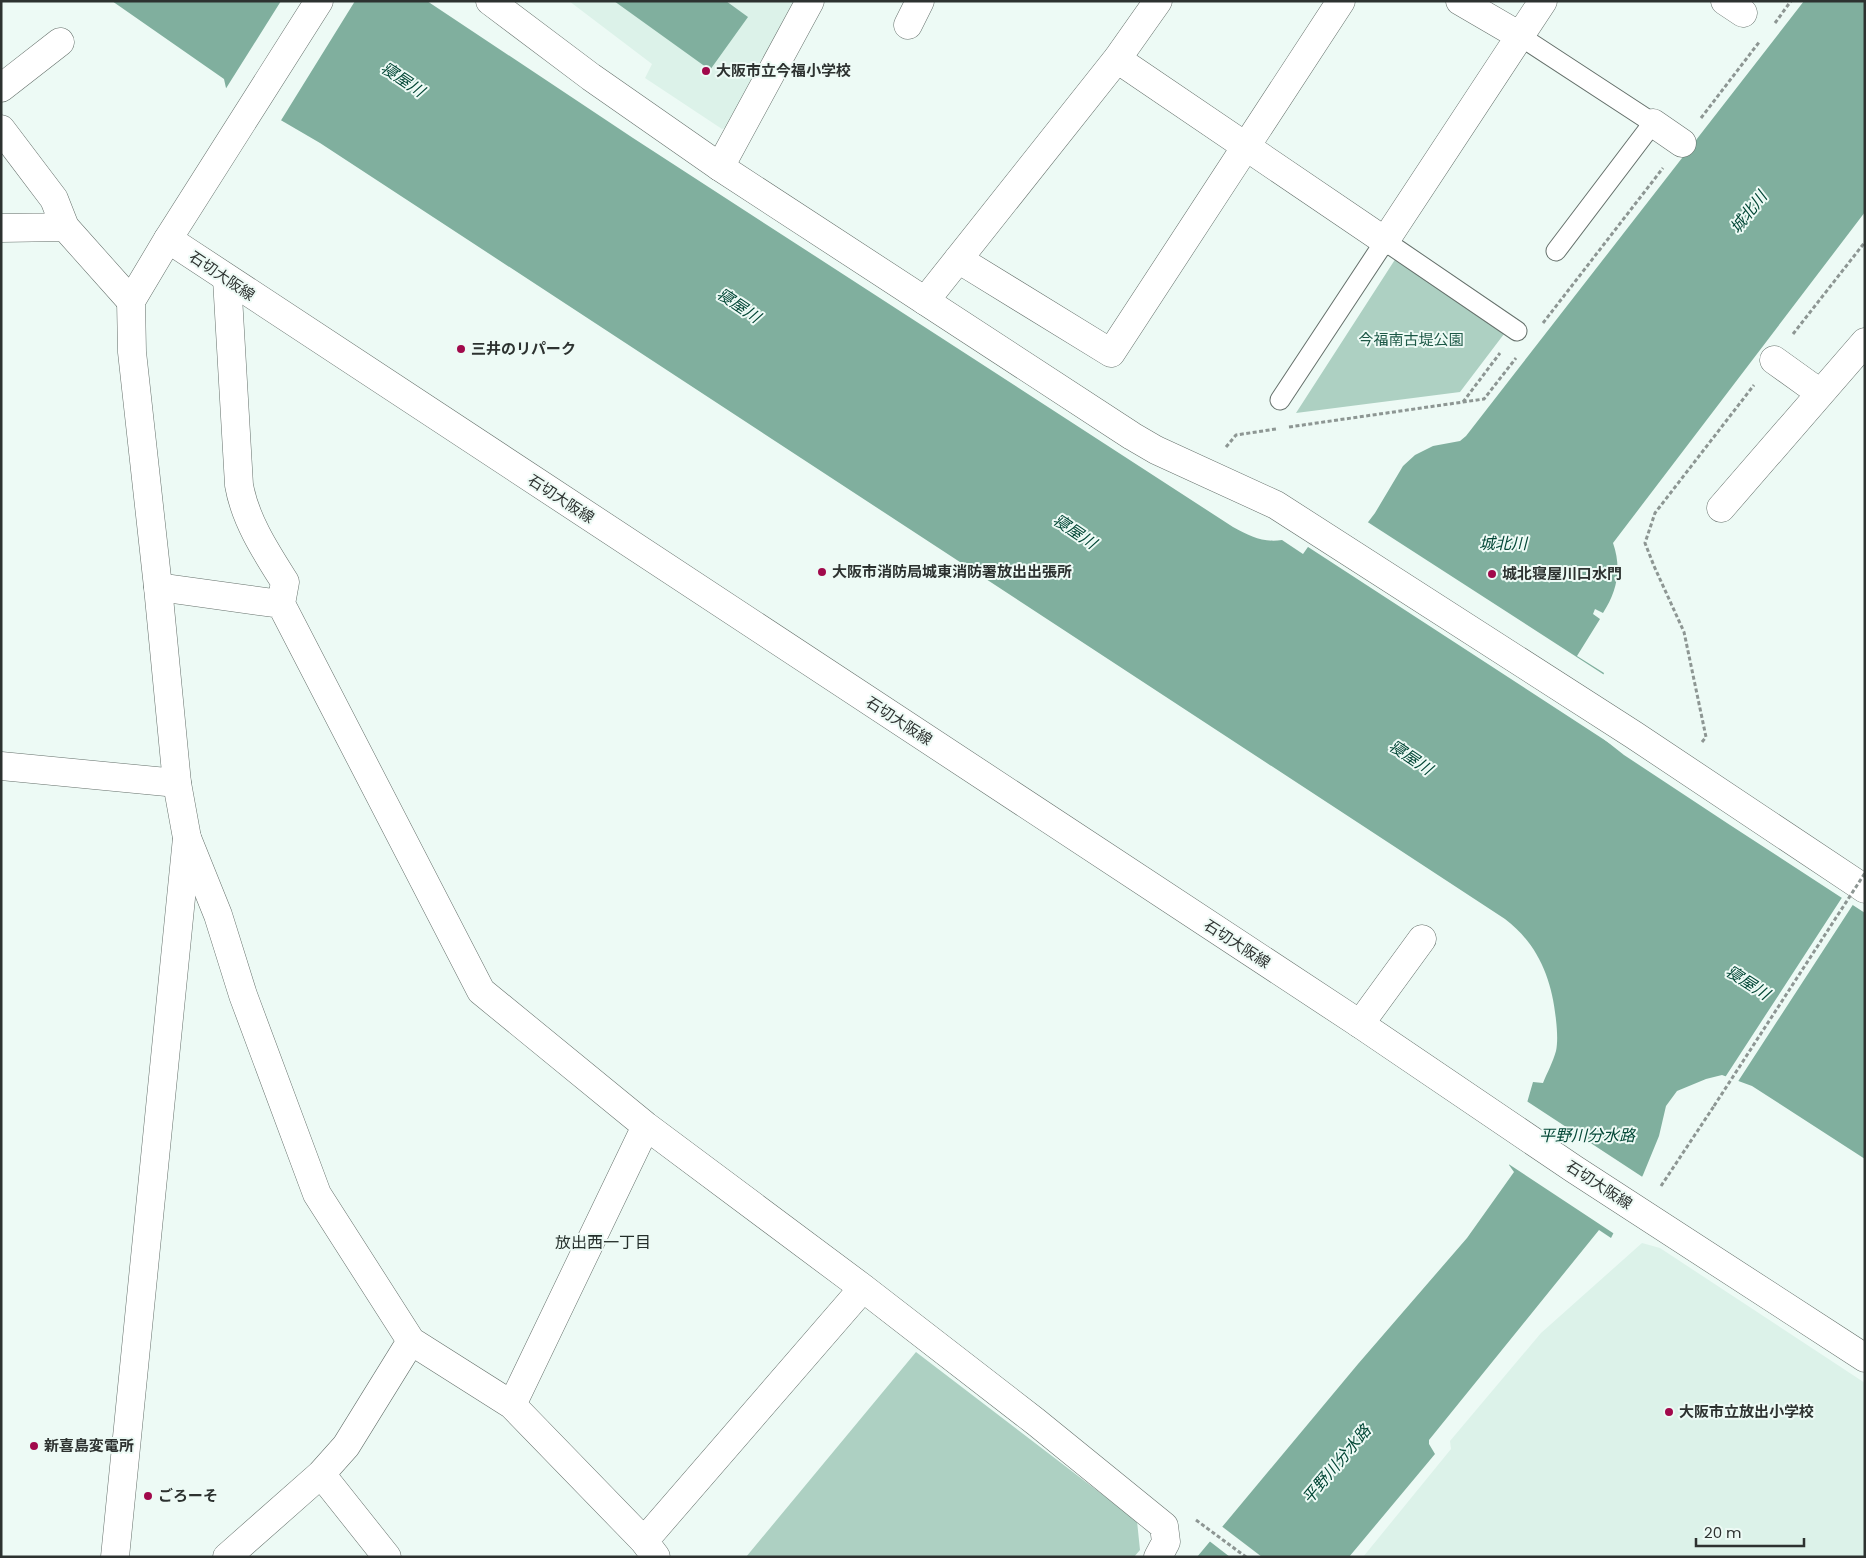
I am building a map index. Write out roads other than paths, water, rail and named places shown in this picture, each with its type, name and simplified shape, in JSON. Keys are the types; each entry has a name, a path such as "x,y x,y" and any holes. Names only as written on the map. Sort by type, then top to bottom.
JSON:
{"street":[{"path":"319,1 168,239 131,301 132,352 177,783 186,838 218,915 243,995 317,1194 411,1341 512,1405 650,1549 863,1288"},
{"path":"490,1 591,77 720,167 1132,436 1156,450 1270,501 1304,521 1634,735 1865,888"},
{"path":"720,167 810,1"},
{"path":"925,301 1117,59 1158,1"},
{"path":"958,259 1111,353 1341,1"},
{"path":"1460,1 1520,36"},
{"path":"1117,59 1385,241 1543,1"},
{"path":"1,88 60,42"},
{"path":"1653,123 1682,143"},
{"path":"1,129 54,199 65,227 131,301"},
{"path":"1,228 65,227"},
{"name":"石切大阪線","path":"168,239 1360,1024 1515,1130 1865,1358"},
{"path":"227,279 239,485 242,502 254,530 284,582 281,604 481,991 646,1126 863,1288 1036,1422 1164,1526 1166,1542 1158,1557"},
{"path":"1721,508 1865,342"},
{"path":"1774,360 1820,393"},
{"path":"158,587 281,604"},
{"path":"1,766 177,783"},
{"path":"114,1557 186,838"},
{"path":"1360,1024 1422,939"},
{"path":"512,1405 646,1126"},
{"path":"227,1557 321,1474 346,1446 411,1341"},
{"path":"321,1474 387,1557"}],"lane":[{"path":"1520,36 1653,123 1556,251"},
{"path":"1280,400 1385,241 1518,331"}],"water":[{"path":"112,1 427,1 633,138 1233,527 1263,540 1282,540 1303,554 1315,537 1342,542 1362,530 1375,513 1403,466 1415,455 1433,446 1460,441 1466,436 1804,1 1865,1 1865,212 1613,543 1617,562 1615,588 1603,613 1595,609 1593,614 1600,619 1577,656 1604,673 1594,701 1599,732 1605,740 1624,755 1865,913 1865,1159 1752,1086 1722,1075 1706,1079 1677,1091 1666,1106 1659,1136 1643,1175 1611,1238 1599,1230 1429,1440 1429,1444 1435,1454 1349,1557 1197,1557 1358,1364 1467,1238 1514,1172 1509,1165 1533,1082 1543,1083 1557,1047 1551,990 1535,951 1517,929 1505,919 320,143 226,88 224,79"},
{"path":"614,1 726,1 748,17 710,70"}],"place":[{"name":"大阪市立今福小学校","path":"706,71"},
{"name":"三井のリパーク","path":"461,349"},
{"name":"大阪市消防局城東消防署放出出張所","path":"822,572"},
{"name":"城北寝屋川口水門","path":"1492,574"},
{"name":"大阪市立放出小学校","path":"1669,1412"},
{"name":"新喜島変電所","path":"34,1446"},
{"name":"ごろーそ","path":"148,1496"}],"district":[{"name":"放出西一丁目","path":"603,1242"}],"water label":[{"name":"寝屋川","path":"403,79"},
{"name":"城北川","path":"1748,212"},
{"name":"寝屋川","path":"739,305"},
{"name":"寝屋川","path":"1075,531"},
{"name":"城北川","path":"1503,543"},
{"name":"寝屋川","path":"1411,757"},
{"name":"寝屋川","path":"1748,982"},
{"name":"平野川分水路","path":"1587,1135"},
{"name":"平野川分水路","path":"1336,1464"}],"park label":[{"name":"今福南古堤公園","path":"1411,340"}]}
